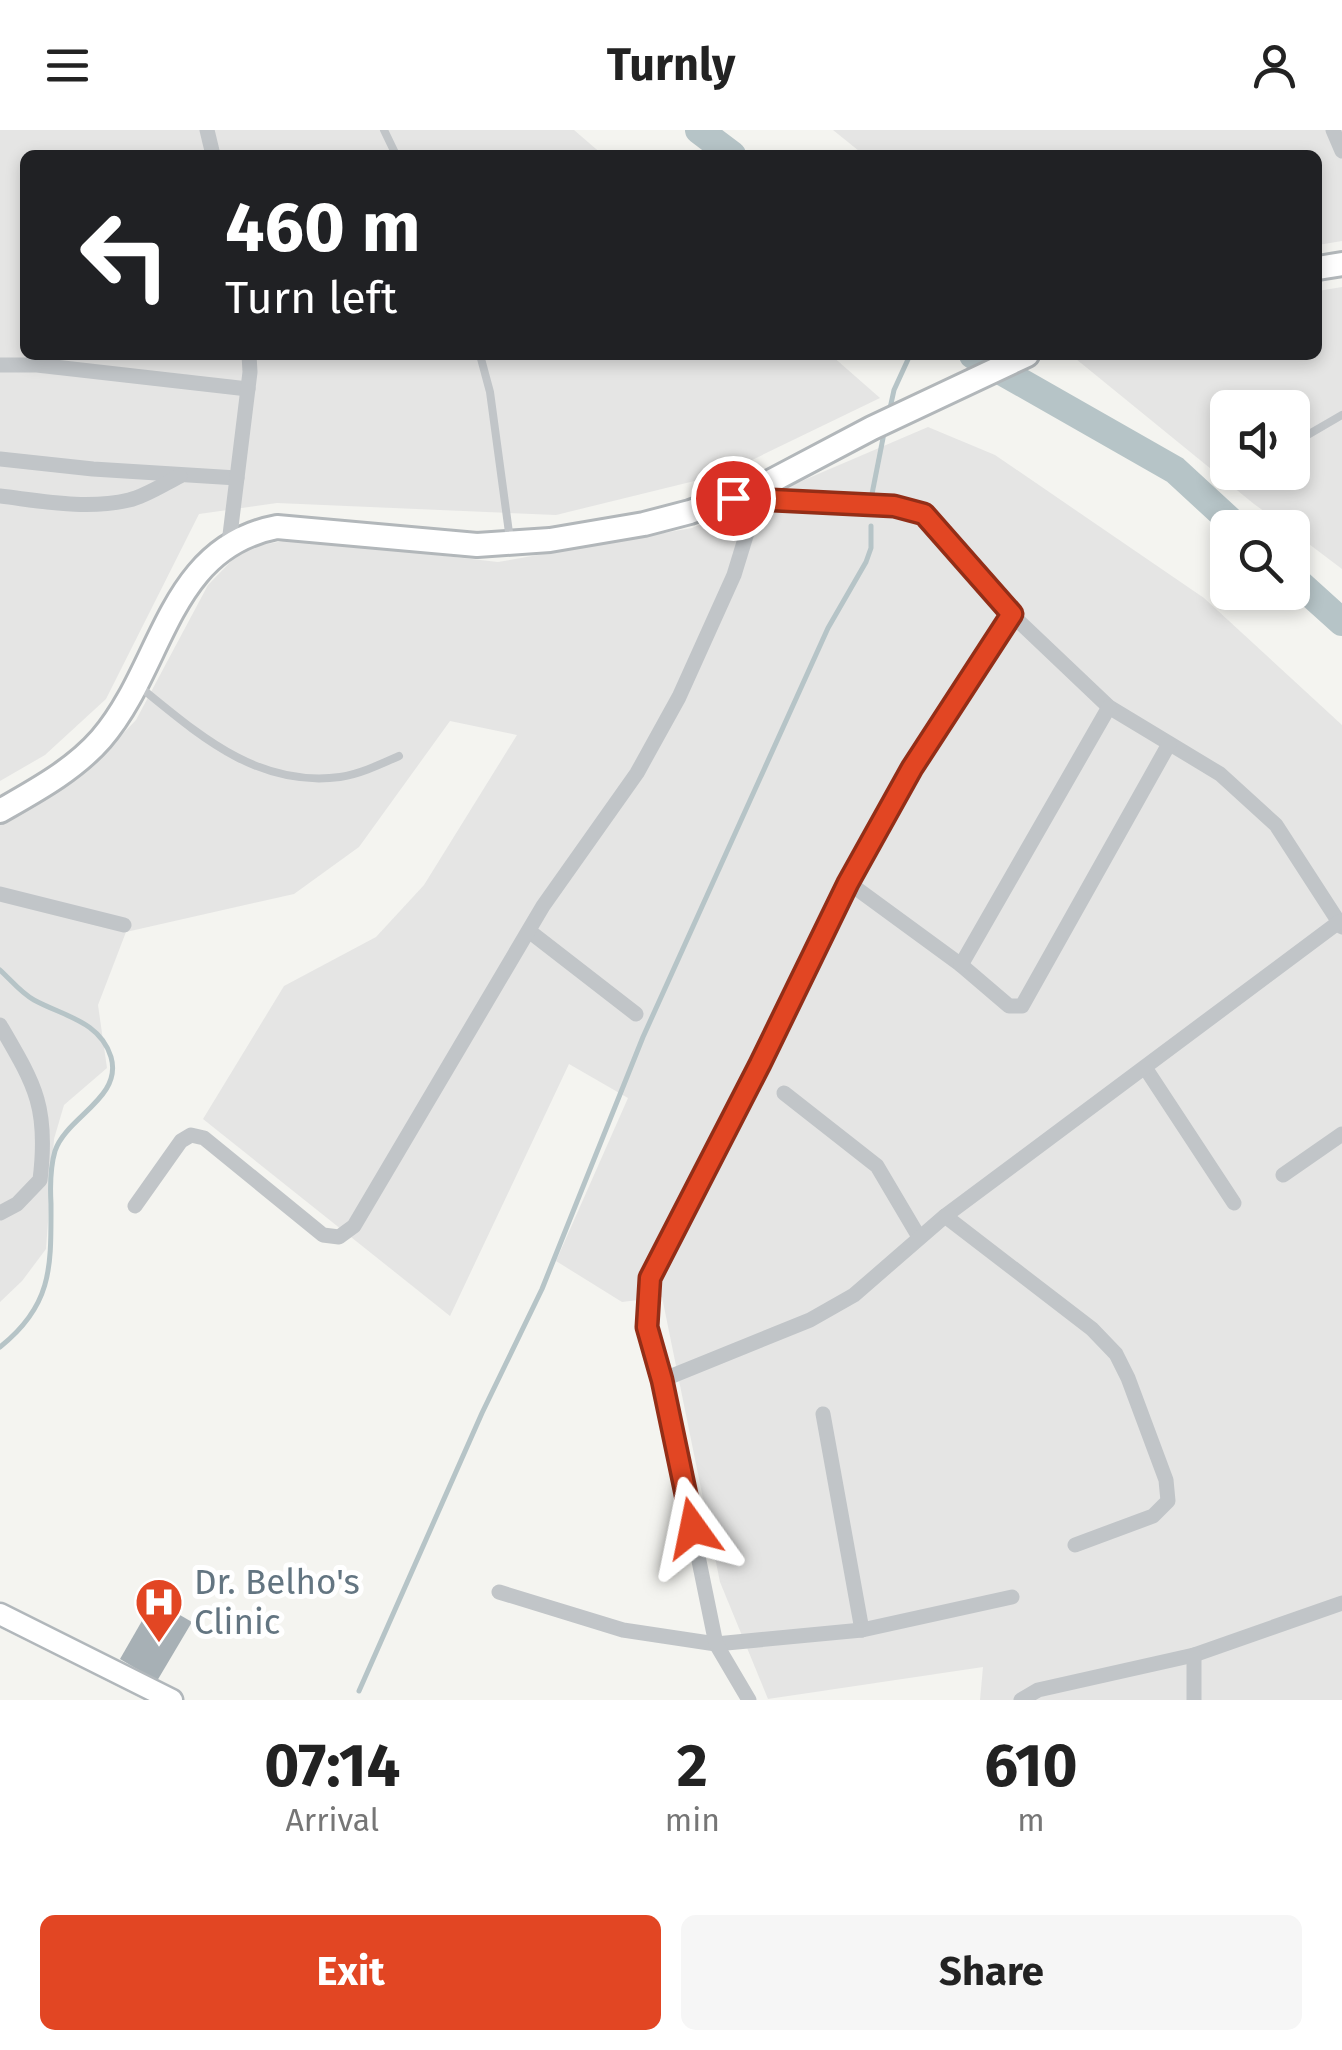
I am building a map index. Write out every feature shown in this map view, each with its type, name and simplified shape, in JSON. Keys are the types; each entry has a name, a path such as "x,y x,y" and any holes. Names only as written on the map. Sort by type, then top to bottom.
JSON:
{"main road":[{"path":"0,811 84,756 108,730 196,574 211,556 255,531 277,527 436,543 511,544 644,524 745,499 872,428 1016,360"},
{"path":"0,1614 172,1700"}],"street":[{"path":"1333,130 1342,150"},
{"path":"229,543 250,360"},
{"path":"0,365 248,389"},
{"path":"0,459 236,478"},
{"path":"0,496 100,504 132,500 183,474"},
{"path":"134,1206 182,1141 191,1135 204,1138 322,1235 339,1237 347,1232 543,906 637,773 679,697 734,574 745,499 894,506 924,514 1012,614 1108,707 1220,774 1276,825 1340,924 944,1216 854,1295 833,1309 662,1380"},
{"path":"749,1700 716,1644 662,1380 647,1327 650,1278 848,883 912,768 1012,614"},
{"path":"961,965 1108,707"},
{"path":"848,883 1016,1008 1027,1001 1168,744"},
{"path":"0,894 124,925"},
{"path":"529,930 636,1014"},
{"path":"0,1025 39,1097 43,1137 40,1180 16,1204 0,1213"},
{"path":"1146,1069 1234,1203"},
{"path":"784,1093 877,1166 919,1237"},
{"path":"1283,1176 1342,1134"},
{"path":"944,1216 1092,1330 1116,1354 1128,1378 1166,1480 1168,1501 1153,1516 1076,1545"},
{"path":"823,1414 862,1630"},
{"path":"499,1592 623,1630 716,1644 862,1630 1012,1598"},
{"path":"1021,1700 1038,1690 1194,1656 1342,1604"},
{"path":"1194,1656 1194,1700"}],"lane":[{"path":"481,360 490,392 511,544"},
{"path":"1310,434 1342,415"},
{"path":"137,684 199,735 239,760 272,774 304,779 344,776 399,756"}],"shaded area":[{"path":"0,130 574,130 597,150 20,150 20,360 837,360 880,398 723,474 556,515 277,503 199,514 106,699 45,755 0,781"},
{"path":"833,130 1342,130 1342,241 1322,244 1322,150 858,150"},
{"path":"1342,287 1342,569 1310,545 1310,510 1262,510 1237,490 1310,490 1310,390 1210,390 1210,468 1077,360 1322,360 1322,290"},
{"path":"928,427 995,455 1204,598 1210,610 1217,610 1342,725 1342,1700 980,1700 983,1667 768,1699 720,1582 662,1297 622,1302 556,1261 628,1098 569,1064 450,1316 203,1119 284,986 376,937 424,885 517,735 450,721 359,847 294,894 126,932 98,1005 107,1068 64,1105 54,1139 46,1249 0,1302 0,823 84,774 136,720 208,585 244,548 295,539 498,562 692,528"}],"building":[{"path":"154,1600 192,1622 157,1681 120,1659"}],"waterway":[{"path":"699,130 725,150"},
{"path":"889,413 908,360"},
{"path":"982,360 1175,470 1218,510"},
{"path":"871,499 885,428"},
{"path":"359,1691 482,1413 542,1289 643,1037 828,628 866,562 871,548 871,526"},
{"path":"1310,593 1342,622"},
{"path":"0,970 29,997 79,1021 98,1035 111,1057 112,1071 101,1096 70,1128 55,1151 45,1283 30,1316 0,1347"}],"place":[{"name":"Dr. Belho's Clinic","path":"159,1644"}],"route":[{"path":"693,1528 647,1327 650,1278 848,883 912,768 1012,614 924,514 894,506 733,498"}]}
